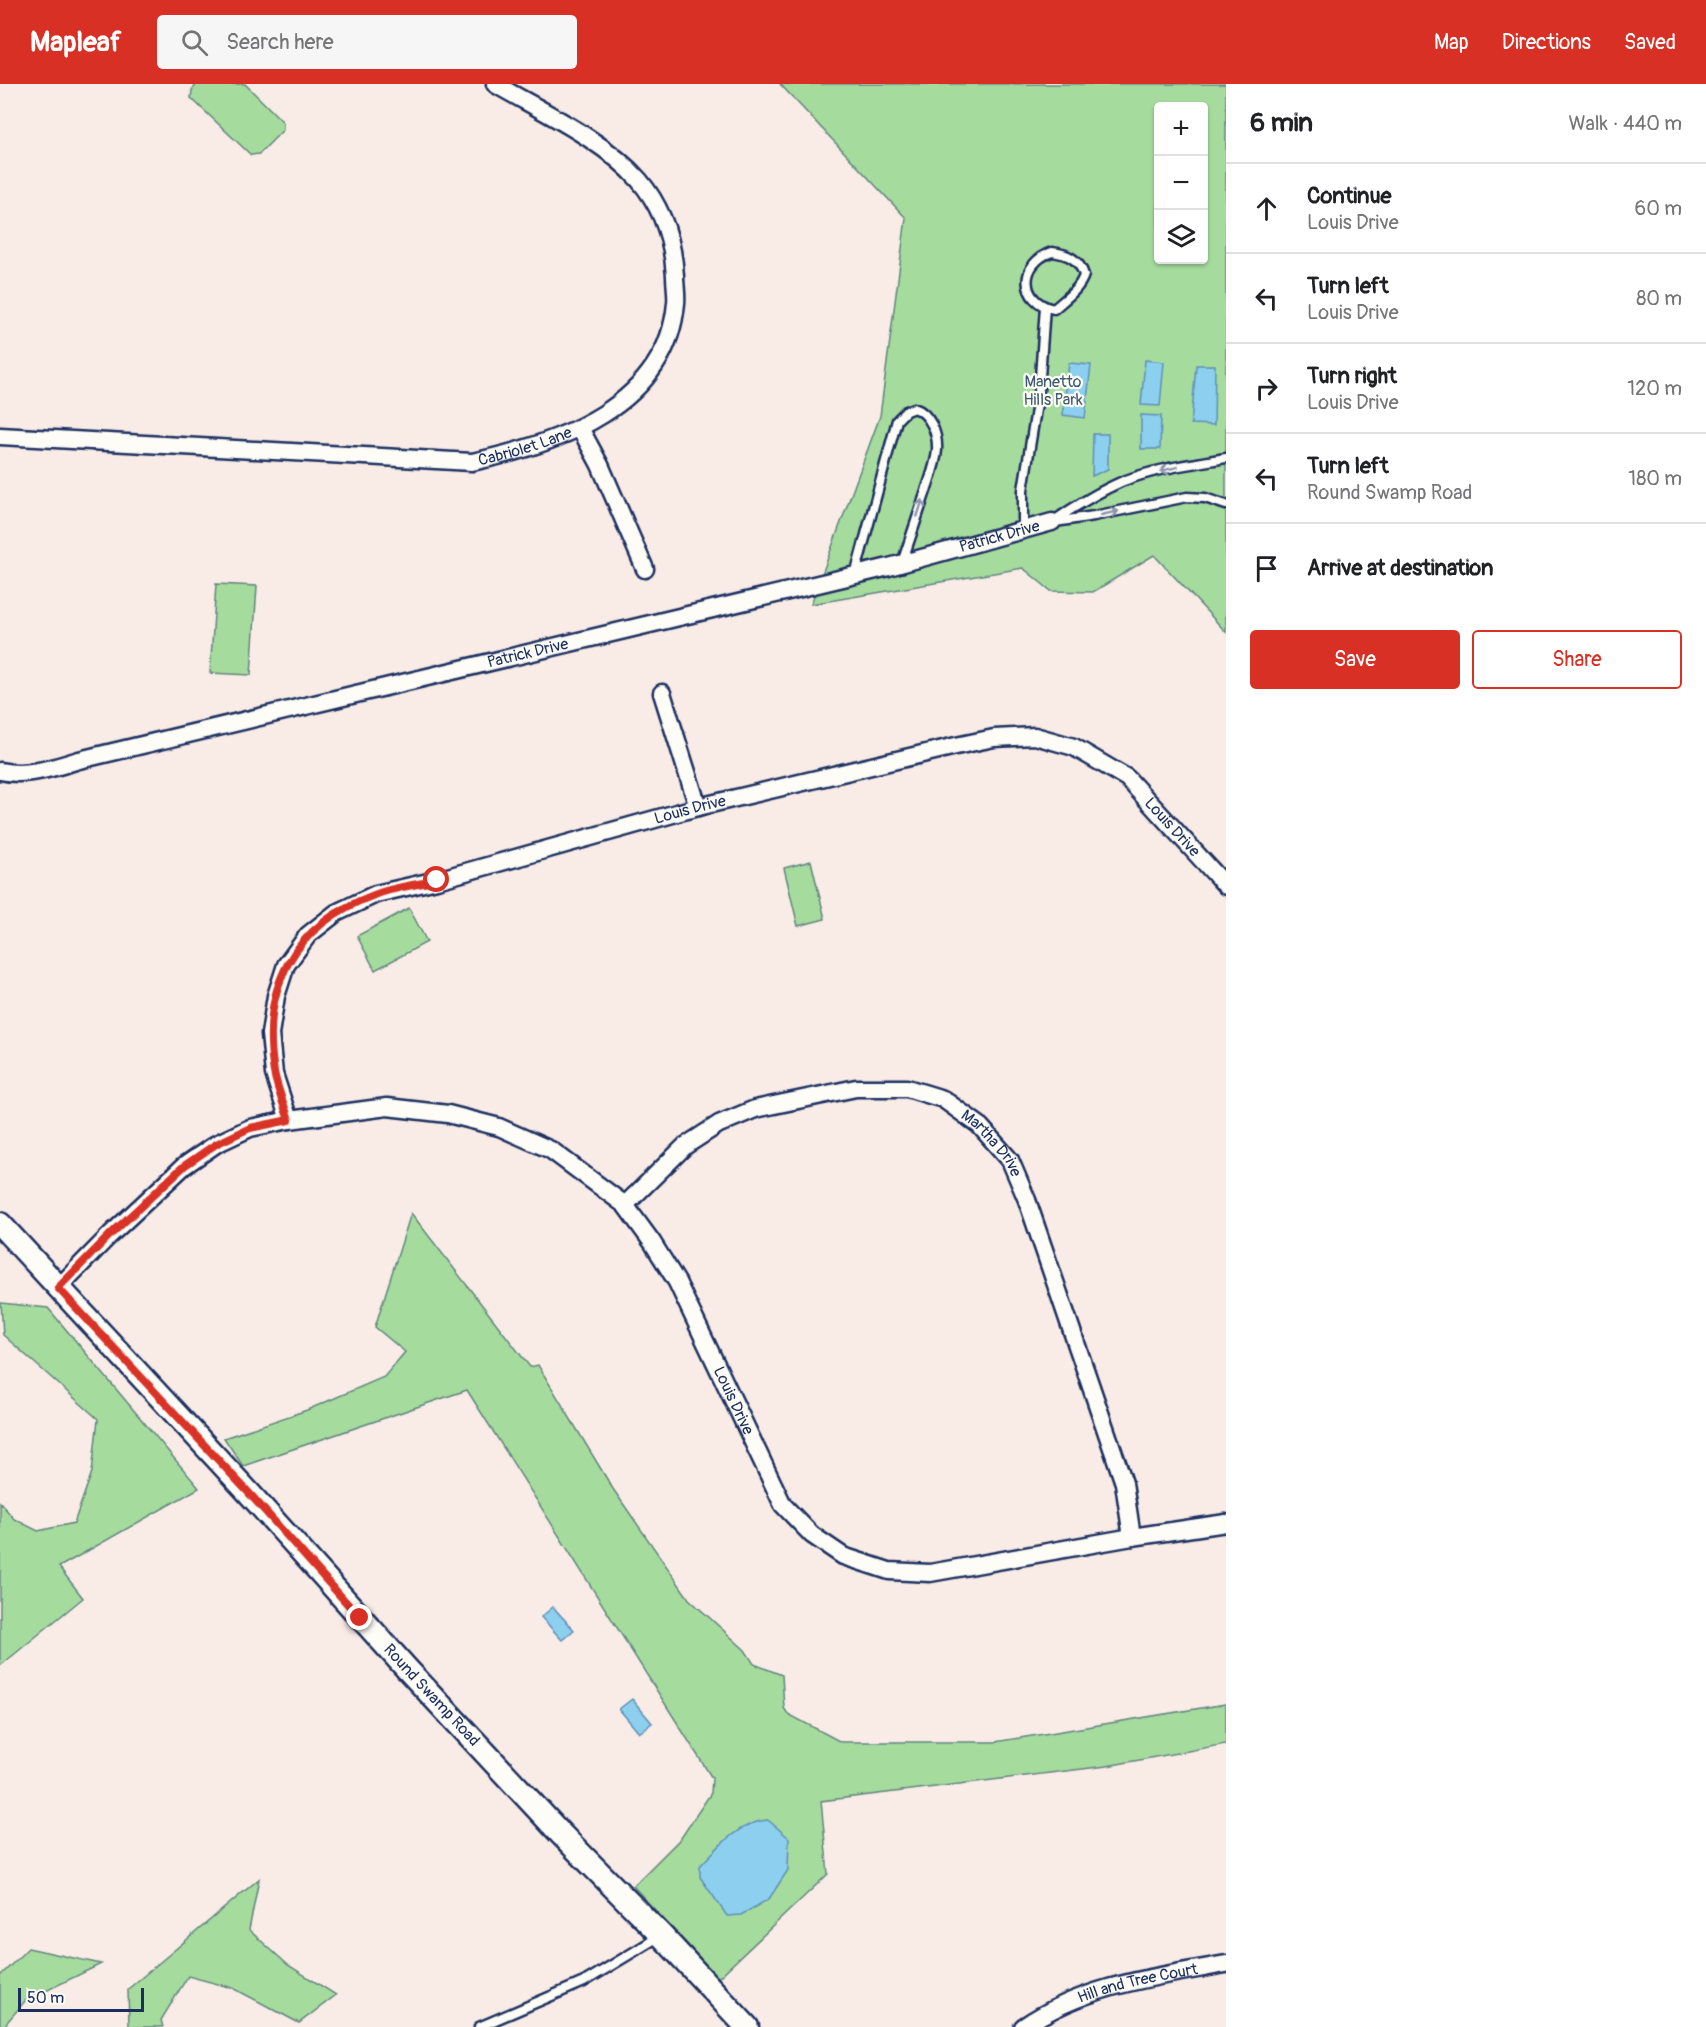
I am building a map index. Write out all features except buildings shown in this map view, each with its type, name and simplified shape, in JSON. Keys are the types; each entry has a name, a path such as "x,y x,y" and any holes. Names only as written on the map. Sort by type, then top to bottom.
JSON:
{"street":[{"name":"Cabriolet Lane","path":"0,436 472,462 512,453 580,428 619,404 651,373 668,340 676,303 674,258 663,218 640,181 609,151 495,84"},
{"path":"580,428 600,465 645,569"},
{"name":"Patrick Drive","path":"0,771 11,773 43,771 79,760 855,575 1052,522"},
{"path":"662,693 698,807"},
{"name":"Louis Drive","path":"289,1120 274,1074 270,1034 276,996 286,965 308,935 336,913 376,894 437,880 698,807 956,746 994,738 1035,736 1074,747 1127,778 1226,886"},
{"name":"Martha Drive","path":"625,1205 685,1146 719,1124 755,1109 856,1088 907,1088 943,1099 979,1125 1010,1160 1027,1200 1124,1483 1132,1537"},
{"name":"Louis Drive","path":"58,1288 110,1235 184,1166 216,1144 250,1128 289,1120 387,1107 448,1114 499,1128 551,1150 625,1205 677,1282 783,1504 812,1535 843,1556 889,1571 930,1573 1132,1537 1226,1523"},
{"name":"Round Swamp Road","path":"0,1224 249,1493 407,1670 747,2027"},
{"name":"Hill and Tree Court","path":"1023,2027 1045,2012 1125,1982 1226,1964"}],"lane":[{"path":"1052,252 1070,256 1082,271 1082,282 1054,309 1045,307 1031,295 1028,286 1030,268 1036,261 1052,252"},
{"path":"1023,529 1023,490 1039,391 1045,307"},
{"path":"855,575 897,420 906,411 914,408 926,416 933,427 937,450 934,467 902,563"},
{"path":"1052,522 1082,501 1123,481 1174,467 1226,458"},
{"path":"1052,522 1187,497 1205,498 1226,505"},
{"path":"479,2027 584,1982 661,1935"}],"green space":[{"path":"197,84 245,84 283,122 283,130 259,154 251,155 191,98 192,90"},
{"name":"Manetto Hills Park","path":"780,84 1226,84 1226,632 1154,555 1093,592 1051,591 1023,568 811,604 880,416 906,218"},
{"path":"216,584 257,586 251,675 210,673"},
{"path":"811,861 825,919 798,926 784,868"},
{"path":"409,908 427,942 375,970 357,936"},
{"path":"411,1213 530,1367 538,1365 613,1489 689,1599 745,1650 754,1664 782,1675 784,1708 788,1714 841,1742 995,1742 1226,1704 1226,1744 1107,1766 821,1801 828,1874 718,1978 633,1886 681,1838 711,1793 712,1778 467,1390 243,1466 224,1438 307,1410 384,1377 405,1352 375,1327"},
{"path":"1,1303 48,1308 199,1488 59,1567 83,1598 0,1666 0,1502 14,1519 38,1531 74,1523 92,1472 98,1419 3,1335"},
{"path":"259,1879 249,1930 288,1965 336,1995 299,2023 233,1988 188,1976 161,2020 163,2027 129,2027 128,1989"},
{"path":"28,1948 101,1964 25,2001 3,2027 0,2027 0,1976"}],"water":[{"path":"1145,360 1164,362 1160,406 1141,405"},
{"path":"1069,363 1091,365 1085,418 1063,415"},
{"path":"1196,365 1215,365 1214,425 1191,424"},
{"path":"1141,415 1161,416 1160,449 1141,449"},
{"path":"1093,434 1108,434 1108,469 1092,476"},
{"path":"553,1607 574,1630 562,1640 541,1617"},
{"path":"632,1699 652,1723 639,1733 619,1709"},
{"path":"768,1820 789,1838 788,1870 769,1899 741,1915 727,1916 700,1877 700,1866 730,1836 748,1825"}],"route":[{"path":"360,1618 249,1493 58,1288 110,1235 184,1166 216,1144 250,1128 289,1120 274,1074 270,1034 276,996 286,965 308,935 336,913 376,894 437,880"}]}
